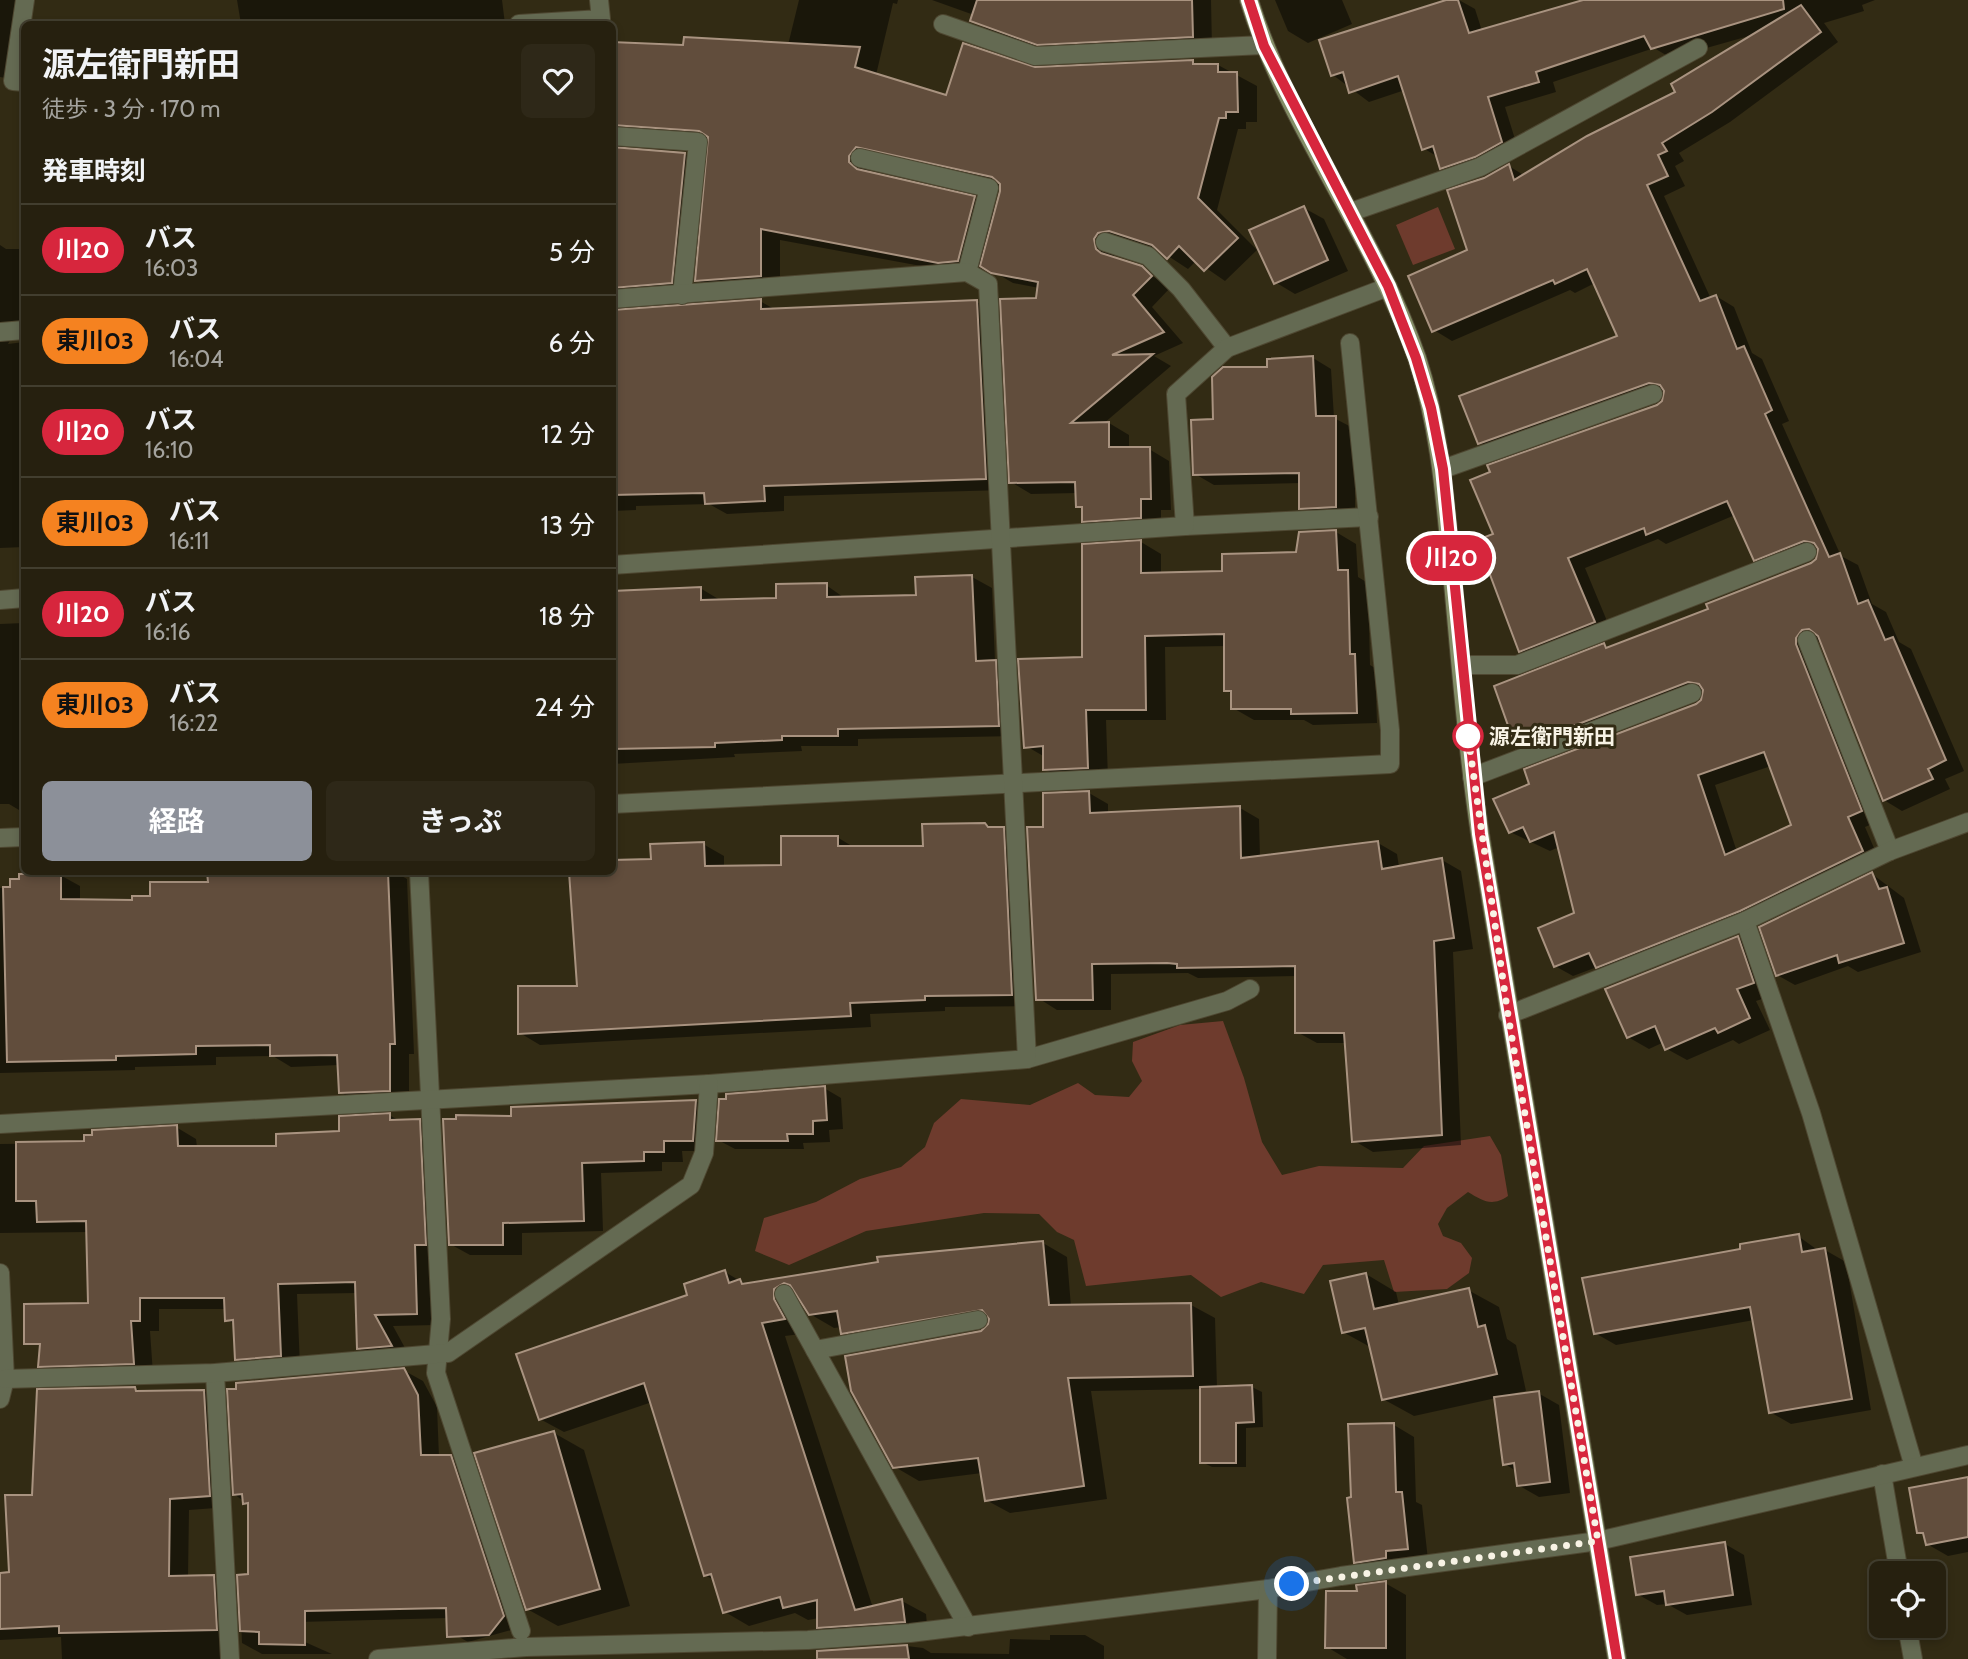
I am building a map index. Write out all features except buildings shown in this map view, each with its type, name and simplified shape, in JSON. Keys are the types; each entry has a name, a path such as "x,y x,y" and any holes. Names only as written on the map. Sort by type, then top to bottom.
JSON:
{"street":[{"path":"22,21 25,0"},
{"path":"568,21 601,19 599,0"},
{"path":"1250,0 1264,46 1388,286 1416,358 1431,408 1443,469 1472,777 1508,1015 1617,1659"},
{"path":"943,24 1035,56 1264,46"},
{"path":"21,27 13,81 21,82"},
{"path":"1351,212 1480,167 1698,48"},
{"path":"616,135 698,142 682,295"},
{"path":"860,158 989,188 967,272"},
{"path":"1105,242 1148,256 1181,289 1227,348"},
{"path":"616,299 967,272 988,284 1003,538 1011,782 1027,1059"},
{"path":"1185,526 1176,394 1227,348 1388,286"},
{"path":"0,331 21,330"},
{"path":"616,804 1390,764 1390,730 1350,343"},
{"path":"1443,469 1653,394"},
{"path":"616,565 1185,526 1369,517"},
{"path":"1461,664 1517,665 1807,552"},
{"path":"0,600 21,598"},
{"path":"1807,640 1890,851"},
{"path":"1472,777 1692,693"},
{"path":"1508,1015 1745,921 1890,851 1968,822"},
{"path":"0,838 21,837"},
{"path":"419,875 441,1319 436,1373 521,1631"},
{"path":"1745,921 1811,1113 1914,1467"},
{"path":"0,1124 709,1084 1027,1059 1227,1001 1250,989"},
{"path":"5,1379 215,1373 448,1353 691,1185 704,1153 709,1084"},
{"path":"0,1272 5,1379 0,1399"},
{"path":"784,1294 968,1627"},
{"path":"815,1350 978,1320"},
{"path":"215,1373 230,1659"},
{"path":"378,1659 526,1647 808,1640 968,1627 1268,1589 1598,1541 1968,1455"},
{"path":"1882,1474 1897,1561"},
{"path":"1267,1659 1268,1589"},
{"path":"1909,1638 1913,1659"}],"shaded area":[{"path":"1438,207 1455,249 1413,265 1396,225"},
{"path":"1223,1021 1244,1078 1262,1142 1282,1175 1319,1166 1403,1168 1424,1146 1490,1136 1501,1155 1508,1196 1488,1202 1468,1192 1447,1208 1438,1224 1443,1236 1461,1243 1472,1258 1469,1273 1447,1289 1394,1292 1384,1260 1323,1265 1304,1294 1261,1282 1221,1297 1191,1275 1086,1286 1074,1240 1057,1232 1039,1214 984,1213 866,1231 789,1265 755,1251 764,1218 816,1202 860,1179 901,1167 925,1147 934,1123 961,1099 1030,1105 1078,1083 1095,1095 1129,1097 1142,1081 1132,1061 1133,1042 1180,1025"}],"bus line":[{"name":"川20","path":"1249,0 1264,46 1388,286 1416,358 1431,408 1443,469 1472,777 1480,834 1617,1659"}],"place":[{"name":"源左衛門新田","path":"1468,736"}],"route":[{"path":"1292,1584 1598,1541 1508,1015 1477,815 1468,736"}]}
